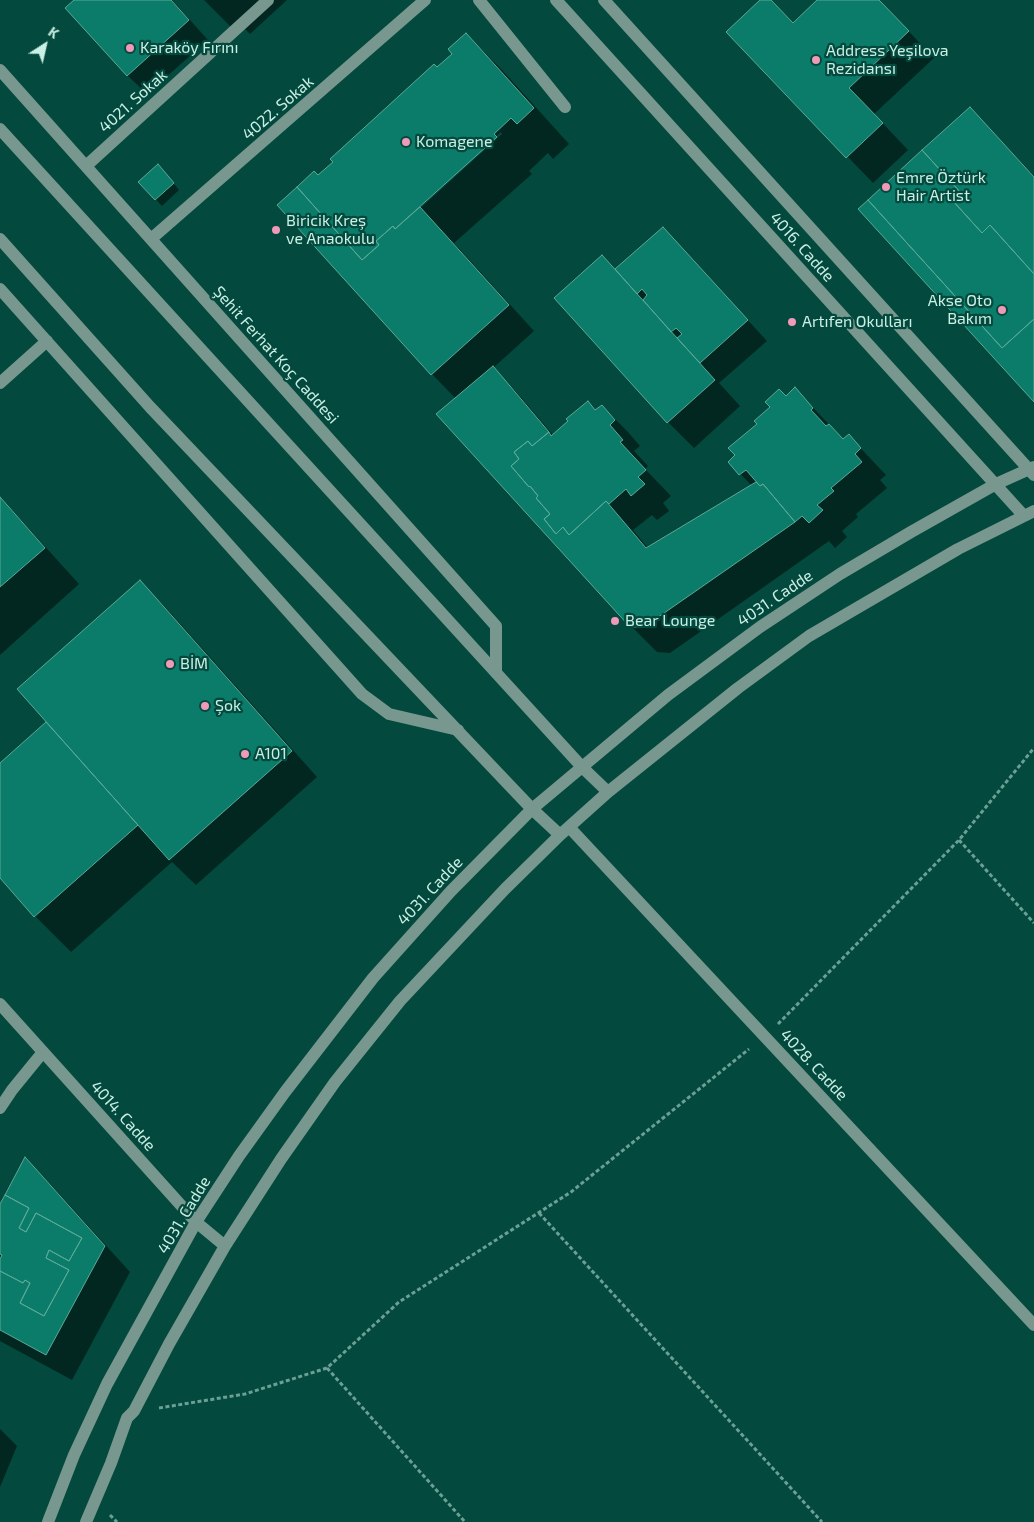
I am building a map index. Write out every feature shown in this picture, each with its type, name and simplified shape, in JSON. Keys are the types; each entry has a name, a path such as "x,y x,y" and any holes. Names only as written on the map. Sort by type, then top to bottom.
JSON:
{"street":[{"name":"4021. Sokak","path":"86,166 268,0"},
{"name":"4022. Sokak","path":"151,240 425,0"},
{"path":"478,0 566,107"},
{"name":"4016. Cadde","path":"556,0 996,484 1029,513"},
{"name":"4016. Cadde","path":"604,0 1032,470"},
{"name":"Şehit Ferhat Koç Caddesi","path":"0,70 496,626 496,673"},
{"path":"0,128 582,767 608,792"},
{"path":"0,239 150,407 532,809 564,831"},
{"path":"0,289 362,694 389,714 458,730"},
{"path":"0,383 46,341"},
{"name":"4031. Cadde","path":"48,1522 74,1455 107,1384 196,1222 239,1156 285,1092 373,978 450,891 532,809 668,695 760,627 840,574 996,484 1032,470"},
{"path":"86,1522 111,1464 127,1418 134,1411 225,1246 281,1159 335,1082 400,1001 505,889 564,831 608,792 738,688 809,636 958,549 1029,513"},
{"name":"4028. Cadde","path":"564,831 765,1037 1034,1325"},
{"name":"4014. Cadde","path":"0,1004 196,1222 225,1246"},
{"path":"0,1108 43,1052"}],"path":[{"path":"134,1411 245,1394 328,1368 399,1302 570,1192 765,1037 959,840 1034,748"},
{"path":"959,840 1034,923"},
{"path":"539,1212 822,1522"},
{"path":"328,1368 465,1522"}],"building":[{"name":"Karaköy Fırını","path":"74,0 171,0 189,20 127,76 65,8"},
{"name":"Address Yeşilova Rezidansı","path":"760,0 771,0 793,23 817,0 879,0 909,31 849,88 883,123 846,158 726,32"},
{"path":"466,33 534,108 517,124 511,118 494,134 497,137 395,229 393,226 376,241 379,245 362,260 297,187 314,171 318,175 333,162 330,159 434,64 437,67 452,54 448,49"},
{"path":"970,107 1034,177 1034,274 990,225 982,233 953,201 961,193 922,150"},
{"path":"922,150 961,193 953,201 982,233 990,225 1034,274 1034,319 1002,348 868,200"},
{"path":"158,164 174,183 155,200 138,182"},
{"path":"297,187 362,260 379,245 376,241 393,226 395,229 420,207 509,305 431,375 277,205"},
{"path":"868,200 1002,348 1034,319 1034,402 858,209"},
{"path":"663,227 748,320 700,363 677,338 682,334 676,328 671,332 643,300 647,295 642,289 637,294 615,269"},
{"path":"602,255 715,380 667,423 554,298"},
{"path":"493,366 549,432 532,446 528,441 514,452 519,459 511,466 530,486 538,496 536,498 550,514 544,519 556,534 563,527 569,535 606,501 646,548 756,482 760,486 763,484 795,522 644,627 630,627 436,414"},
{"path":"795,387 813,408 811,410 826,426 829,424 843,439 849,434 861,448 855,454 862,462 831,488 834,491 817,505 823,510 809,523 802,516 795,522 763,484 760,486 746,470 739,475 728,462 735,455 728,448 757,424 754,421 770,407 765,402 779,389 786,396"},
{"path":"588,401 595,410 602,405 615,420 610,425 623,440 620,442 646,470 638,477 645,484 631,496 626,489 609,504 606,501 569,535 563,527 556,534 544,519 550,514 536,498 538,496 530,486 511,466 519,459 514,452 528,441 532,446 549,432 551,436 568,421 566,419"},
{"path":"0,497 45,548 0,587"},
{"path":"140,580 292,751 169,860 17,689"},
{"path":"46,722 138,825 34,917 0,878 0,763"},
{"path":"25,1157 105,1246 46,1355 0,1330 0,1271 23,1283 25,1280 30,1283 20,1303 44,1316 69,1270 46,1258 49,1250 69,1261 82,1238 36,1213 26,1232 19,1228 29,1208 5,1195"},
{"path":"5,1195 29,1208 19,1228 26,1232 36,1213 82,1238 69,1261 49,1250 46,1258 69,1270 44,1316 20,1303 30,1283 25,1280 23,1283 0,1271 2,1255 0,1254 0,1204"}],"place":[{"name":"Karaköy Fırını","path":"130,48"},
{"name":"Address Yeşilova Rezidansı","path":"816,60"},
{"name":"Komagene","path":"406,142"},
{"name":"Emre Öztürk Hair Artist","path":"886,187"},
{"name":"Biricik Kreş ve Anaokulu","path":"276,230"},
{"name":"Akse Oto Bakım","path":"1002,310"},
{"name":"Artıfen Okulları","path":"792,322"},
{"name":"Bear Lounge","path":"615,621"},
{"name":"BİM","path":"170,664"},
{"name":"Şok","path":"205,706"},
{"name":"A101","path":"245,754"}]}
